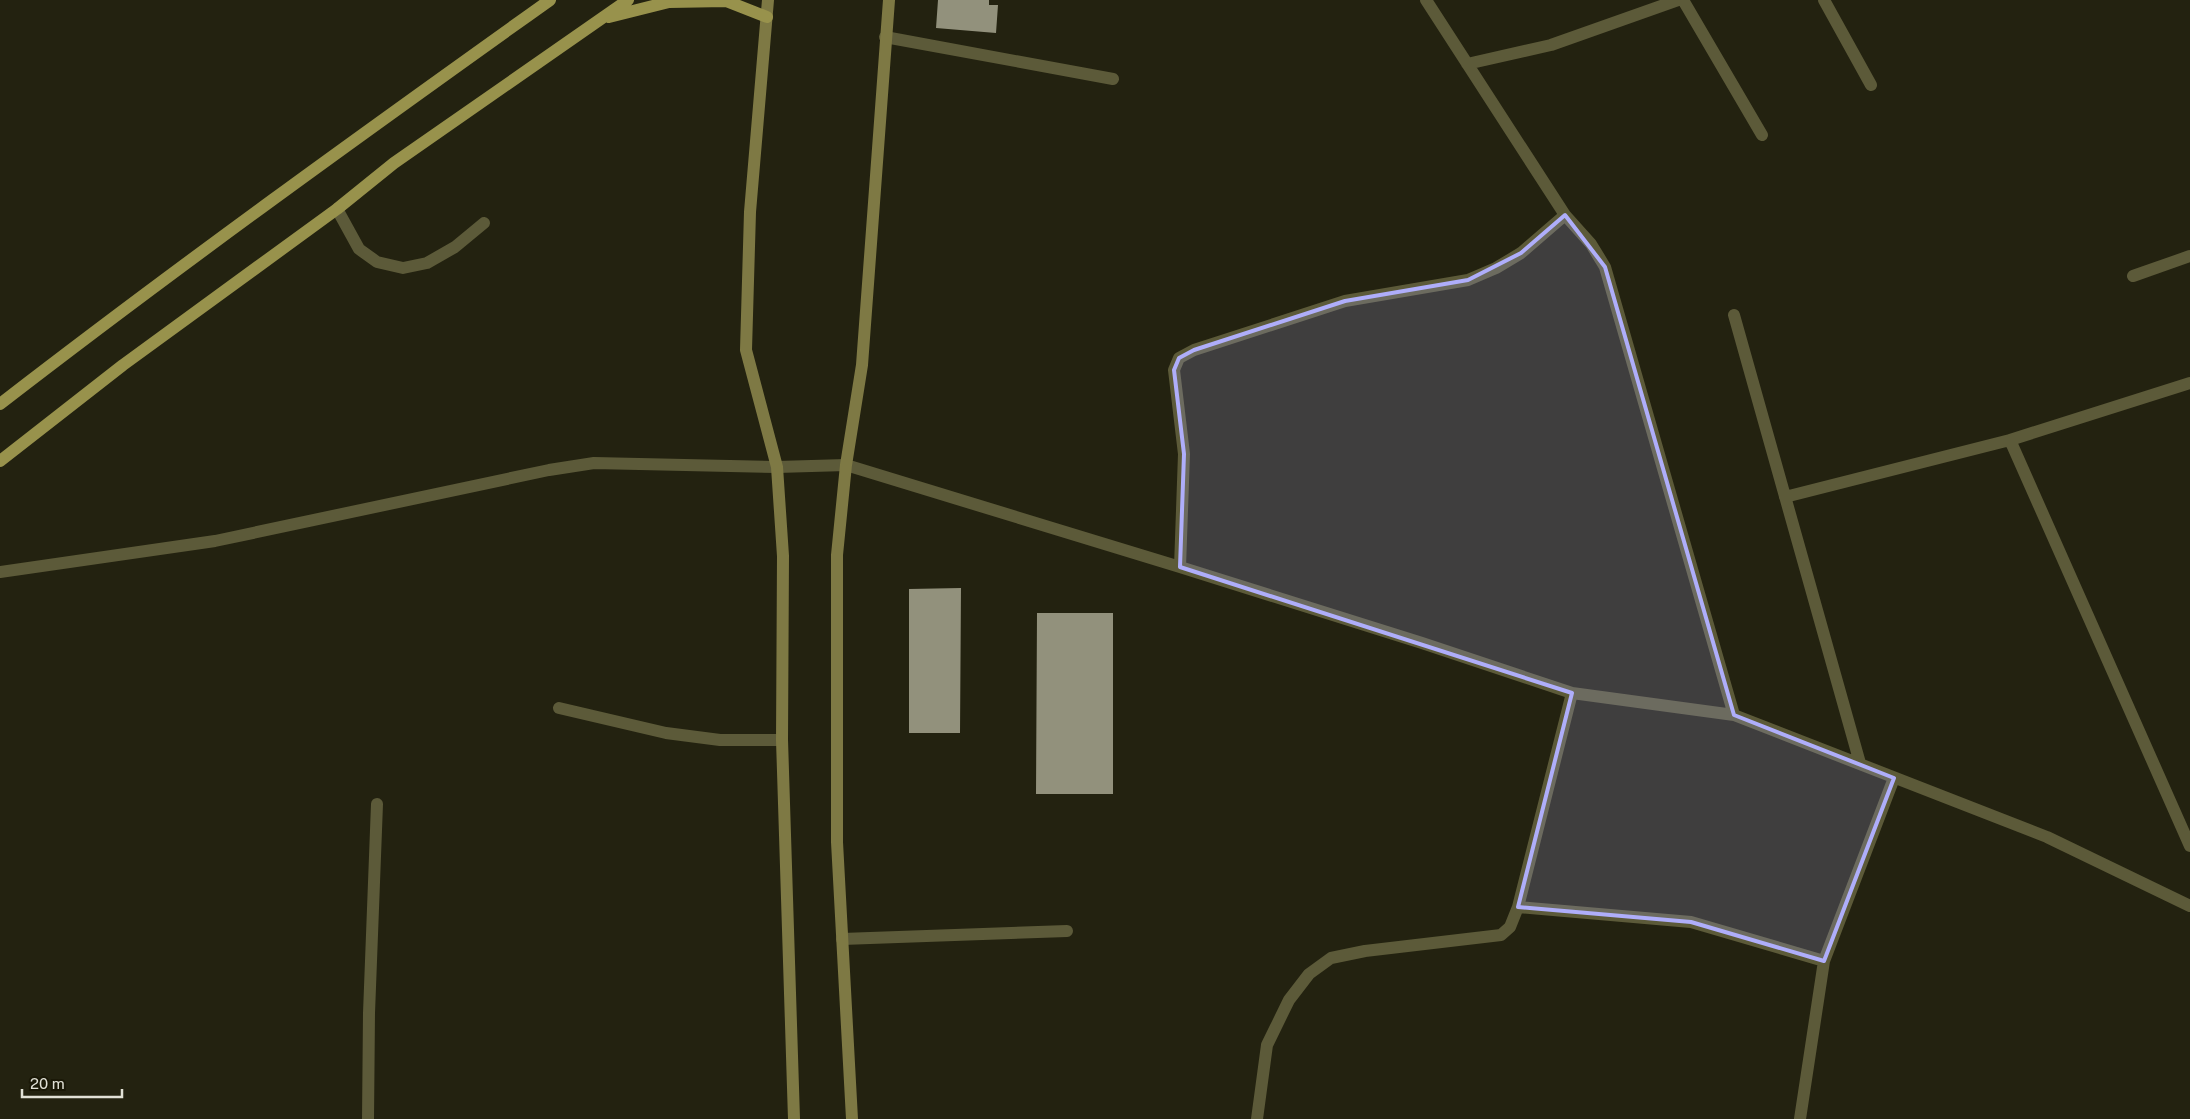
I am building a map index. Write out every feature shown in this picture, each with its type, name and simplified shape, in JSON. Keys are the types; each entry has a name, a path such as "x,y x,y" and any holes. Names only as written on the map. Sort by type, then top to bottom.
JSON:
{"main road":[{"path":"0,404 115,316 550,0"},
{"path":"0,461 123,365 337,209 394,163 628,0"},
{"path":"768,0 750,212 746,350 777,467 783,556 782,740 794,1119"},
{"path":"852,1119 837,842 837,555 846,465 862,365 889,0"},
{"path":"604,18 669,2 726,1 767,17"}],"street":[{"path":"1426,0 1565,216 1591,244 1605,267 1734,715"},
{"path":"1467,64 1551,45 1678,0"},
{"path":"1683,0 1762,135"},
{"path":"1824,0 1871,85"},
{"path":"885,37 1113,79"},
{"path":"337,209 359,249 378,262 403,268 427,263 448,251 484,223"},
{"path":"1180,567 1184,454 1174,370 1179,358 1194,350 1344,301 1468,280 1496,268 1521,253 1565,216"},
{"path":"2134,276 2190,256"},
{"path":"1734,315 1860,763"},
{"path":"1785,497 2010,440 2190,383"},
{"path":"2010,440 2190,846"},
{"path":"0,572 215,541 549,470 594,463 777,467 846,465 1180,567 1572,693 1734,715 2047,837 2189,904"},
{"path":"1257,1119 1267,1045 1289,1000 1309,974 1331,958 1365,951 1484,939 1500,935 1510,927 1518,907 1572,693"},
{"path":"558,708 666,733 720,740 782,740"},
{"path":"1800,1119 1824,961 1894,778"},
{"path":"368,1119 369,1013 377,804"},
{"path":"1518,907 1691,922 1824,961"},
{"path":"842,939 1067,931"}],"highlighted area":[{"path":"1565,215 1605,267 1734,715 1894,778 1824,961 1691,922 1518,907 1572,693 1180,567 1184,454 1174,370 1179,358 1194,350 1345,301 1468,280 1521,253"}],"building":[{"path":"938,0 989,0 989,5 998,5 996,33 936,28"},
{"path":"961,588 960,733 909,733 909,589"},
{"path":"1037,613 1113,613 1113,794 1036,794"}]}
